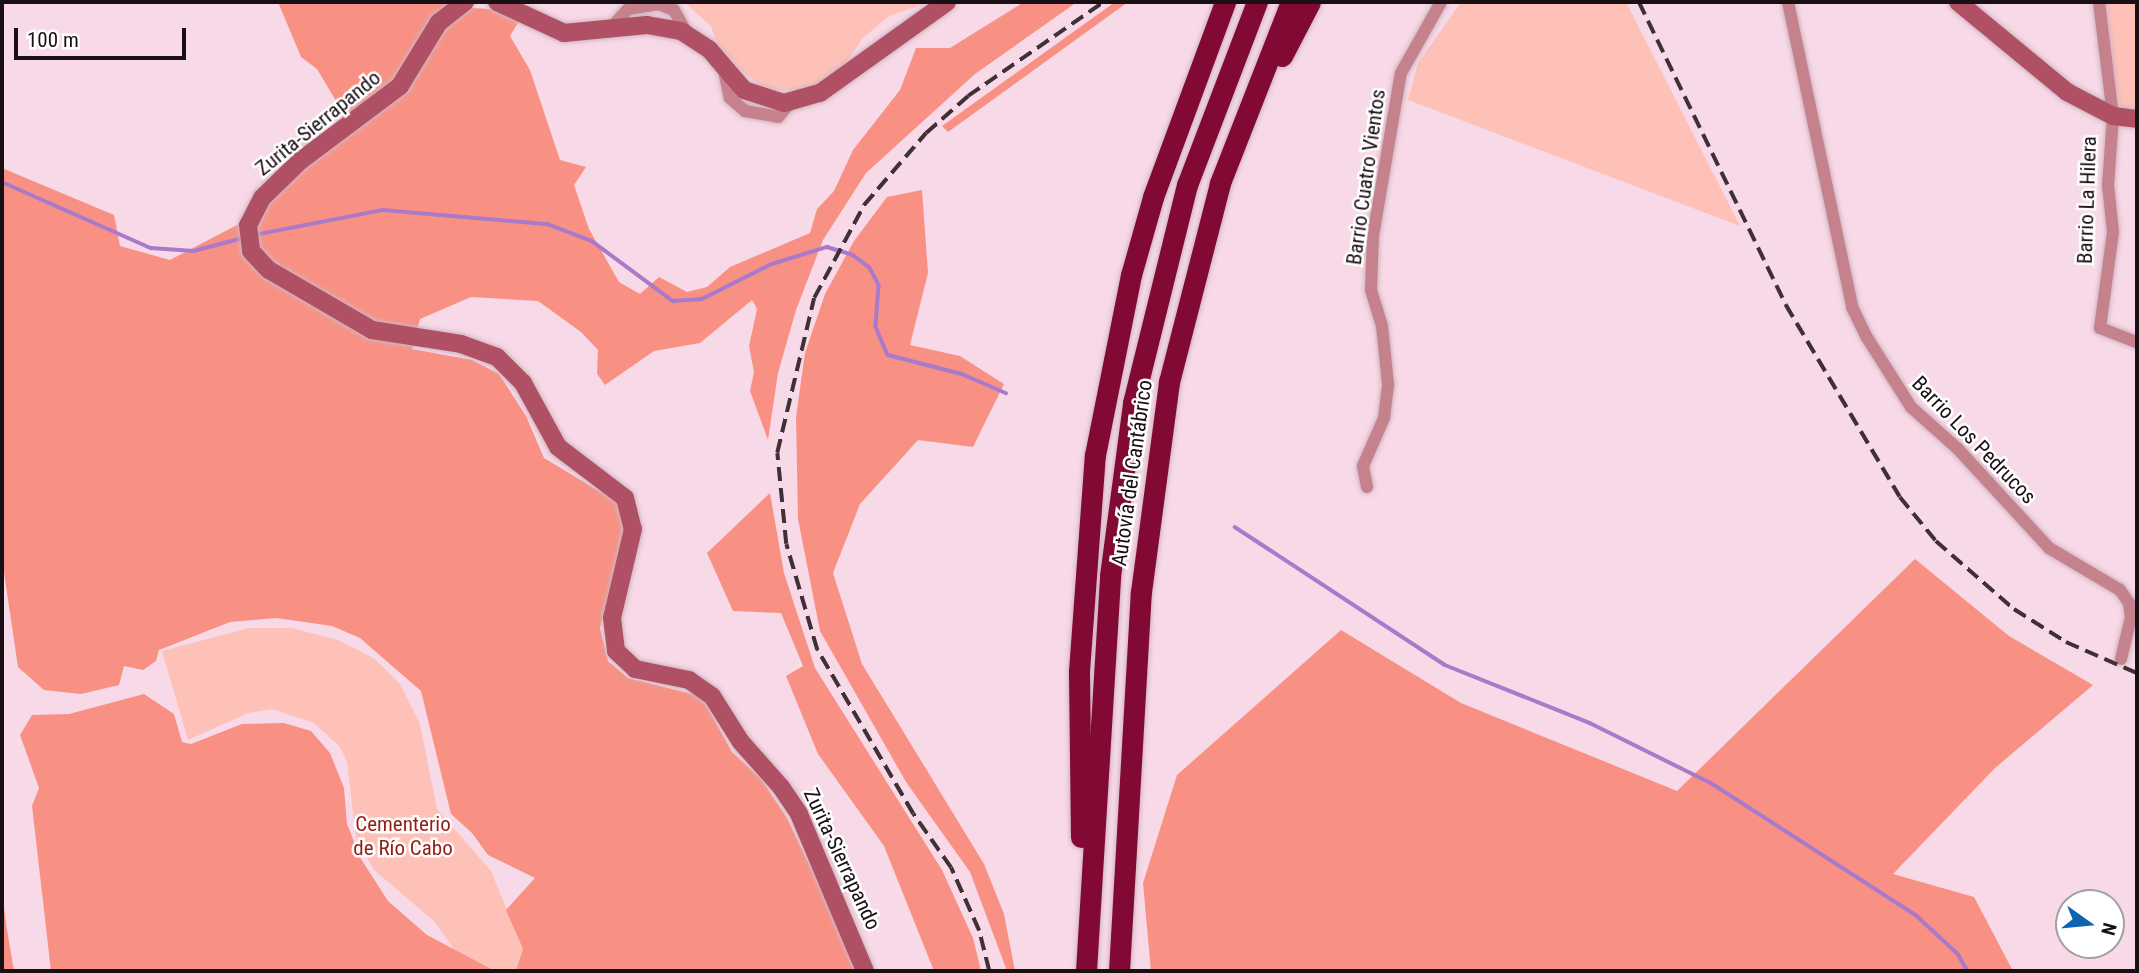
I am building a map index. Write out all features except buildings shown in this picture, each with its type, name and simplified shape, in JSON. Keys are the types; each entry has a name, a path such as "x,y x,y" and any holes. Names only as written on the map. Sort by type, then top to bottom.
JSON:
{"highway":[{"path":"1079,971 1079,671 1095,455 1108,360 1141,201 1209,2"},
{"path":"1095,455 1120,323 1153,197 1224,2"},
{"name":"Autovía del Cantábrico","path":"1086,971 1109,589 1133,403 1187,185 1256,2"},
{"name":"Autovía del Cantábrico","path":"1119,971 1138,620 1163,417 1182,322 1212,208 1291,2"},
{"path":"1163,417 1195,293 1239,161 1281,57 1310,2"}],"street":[{"name":"Zurita-Sierrapando","path":"465,2 439,22 400,86 280,178 257,204 248,225 251,251 269,270 372,330 461,344 498,357 523,383 558,447 625,498 632,528 612,618 616,651 635,669 689,680 712,696 741,742 782,787 799,814 865,971"},
{"path":"498,2 555,31 609,30 647,25 688,35 723,65 750,94 790,103 820,93 947,2"},
{"name":"Barrio Cuatro Vientos","path":"1367,487 1363,466 1384,418 1388,384 1382,326 1371,290 1373,236 1401,73 1441,2"},
{"name":"Barrio Los Pedrucos","path":"1788,2 1852,307 1866,337 1911,407 1958,449 2049,548 2120,590 2129,603 2131,617 2120,659"},
{"name":"Barrio La Hilera","path":"1958,2 2036,70 2113,116 2137,119"},
{"name":"Barrio La Hilera","path":"2099,2 2113,116 2108,186 2113,232 2100,328 2137,342"}],"green space":[{"path":"684,2 931,2 889,16 863,38 841,70 808,89 780,90 760,85 741,70 716,41 711,26"},
{"path":"1461,2 1626,2 1740,226 1408,100 1418,63"},
{"path":"2103,2 2137,2 2137,114 2120,112"},
{"name":"Cementerio de Río Cabo","path":"249,628 292,628 338,640 375,659 400,684 420,724 437,809 491,871 523,949 517,971 495,971 456,952 435,922 374,870 356,837 347,762 340,747 314,723 272,709 248,713 188,740 162,651"}],"shaded area":[{"path":"278,2 462,2 473,8 503,10 519,21 510,36 530,70 560,160 586,167 574,185 589,229 619,282 640,294 659,277 687,292 707,287 730,267 810,233 817,209 834,191 853,150 900,90 916,48 950,48 1024,2 1077,2 975,74 866,173 823,240 796,310 778,373 768,440 750,391 754,372 749,346 757,309 752,300 700,343 654,351 605,385 597,374 598,350 581,332 538,301 471,297 420,319 412,349 472,360 499,374 526,416 544,458 619,503 624,529 600,628 608,661 628,678 696,695 705,703 732,752 761,779 787,818 844,937 854,971 516,971 523,949 506,910 535,878 488,855 472,833 451,814 421,691 360,638 332,626 276,618 230,622 159,650 156,661 143,670 124,666 119,685 81,694 44,690 18,667 2,559 2,168 114,215 120,246 170,260 258,214 311,158 347,133 339,106 317,69 301,57"},
{"path":"1115,2 1128,2 948,132 942,126"},
{"path":"922,190 928,273 910,345 960,356 1004,384 973,447 918,440 860,504 833,573 862,664 984,864 1004,914 1015,971 1007,971 970,872 906,782 820,631 798,519 796,417 805,353 825,294 854,241 887,197"},
{"path":"770,493 784,573 815,668 942,870 973,938 981,971 934,971 884,846 818,754 786,676 803,666 781,613 733,611 707,553"},
{"path":"1915,559 2009,636 2093,685 1995,768 1893,874 1974,897 2013,971 1151,971 1143,883 1177,775 1341,630 1461,703 1677,791"},
{"path":"144,694 174,714 182,742 191,744 242,724 284,723 311,731 330,753 344,788 347,824 361,859 388,901 427,935 495,971 51,971 32,806 39,788 20,735 32,715 69,714"},
{"path":"2,892 7,930 14,971 2,971"}],"waterway":[{"path":"2,182 151,248 194,251 243,238"},
{"path":"254,235 383,210 547,224 592,241 673,301 702,299 772,264 827,247 853,255 870,268 879,285 876,327 888,355 962,374 1006,393"},
{"path":"1235,527 1445,665 1590,723 1711,783 1917,916 1958,954 1968,971"}],"railway":[{"path":"989,971 979,931 951,868 913,814 817,650 786,544 777,453 814,298 864,205 926,133 968,96 1103,2"},
{"path":"1639,2 1786,305 1900,497 1936,541 2014,609 2066,642 2137,673"}]}
